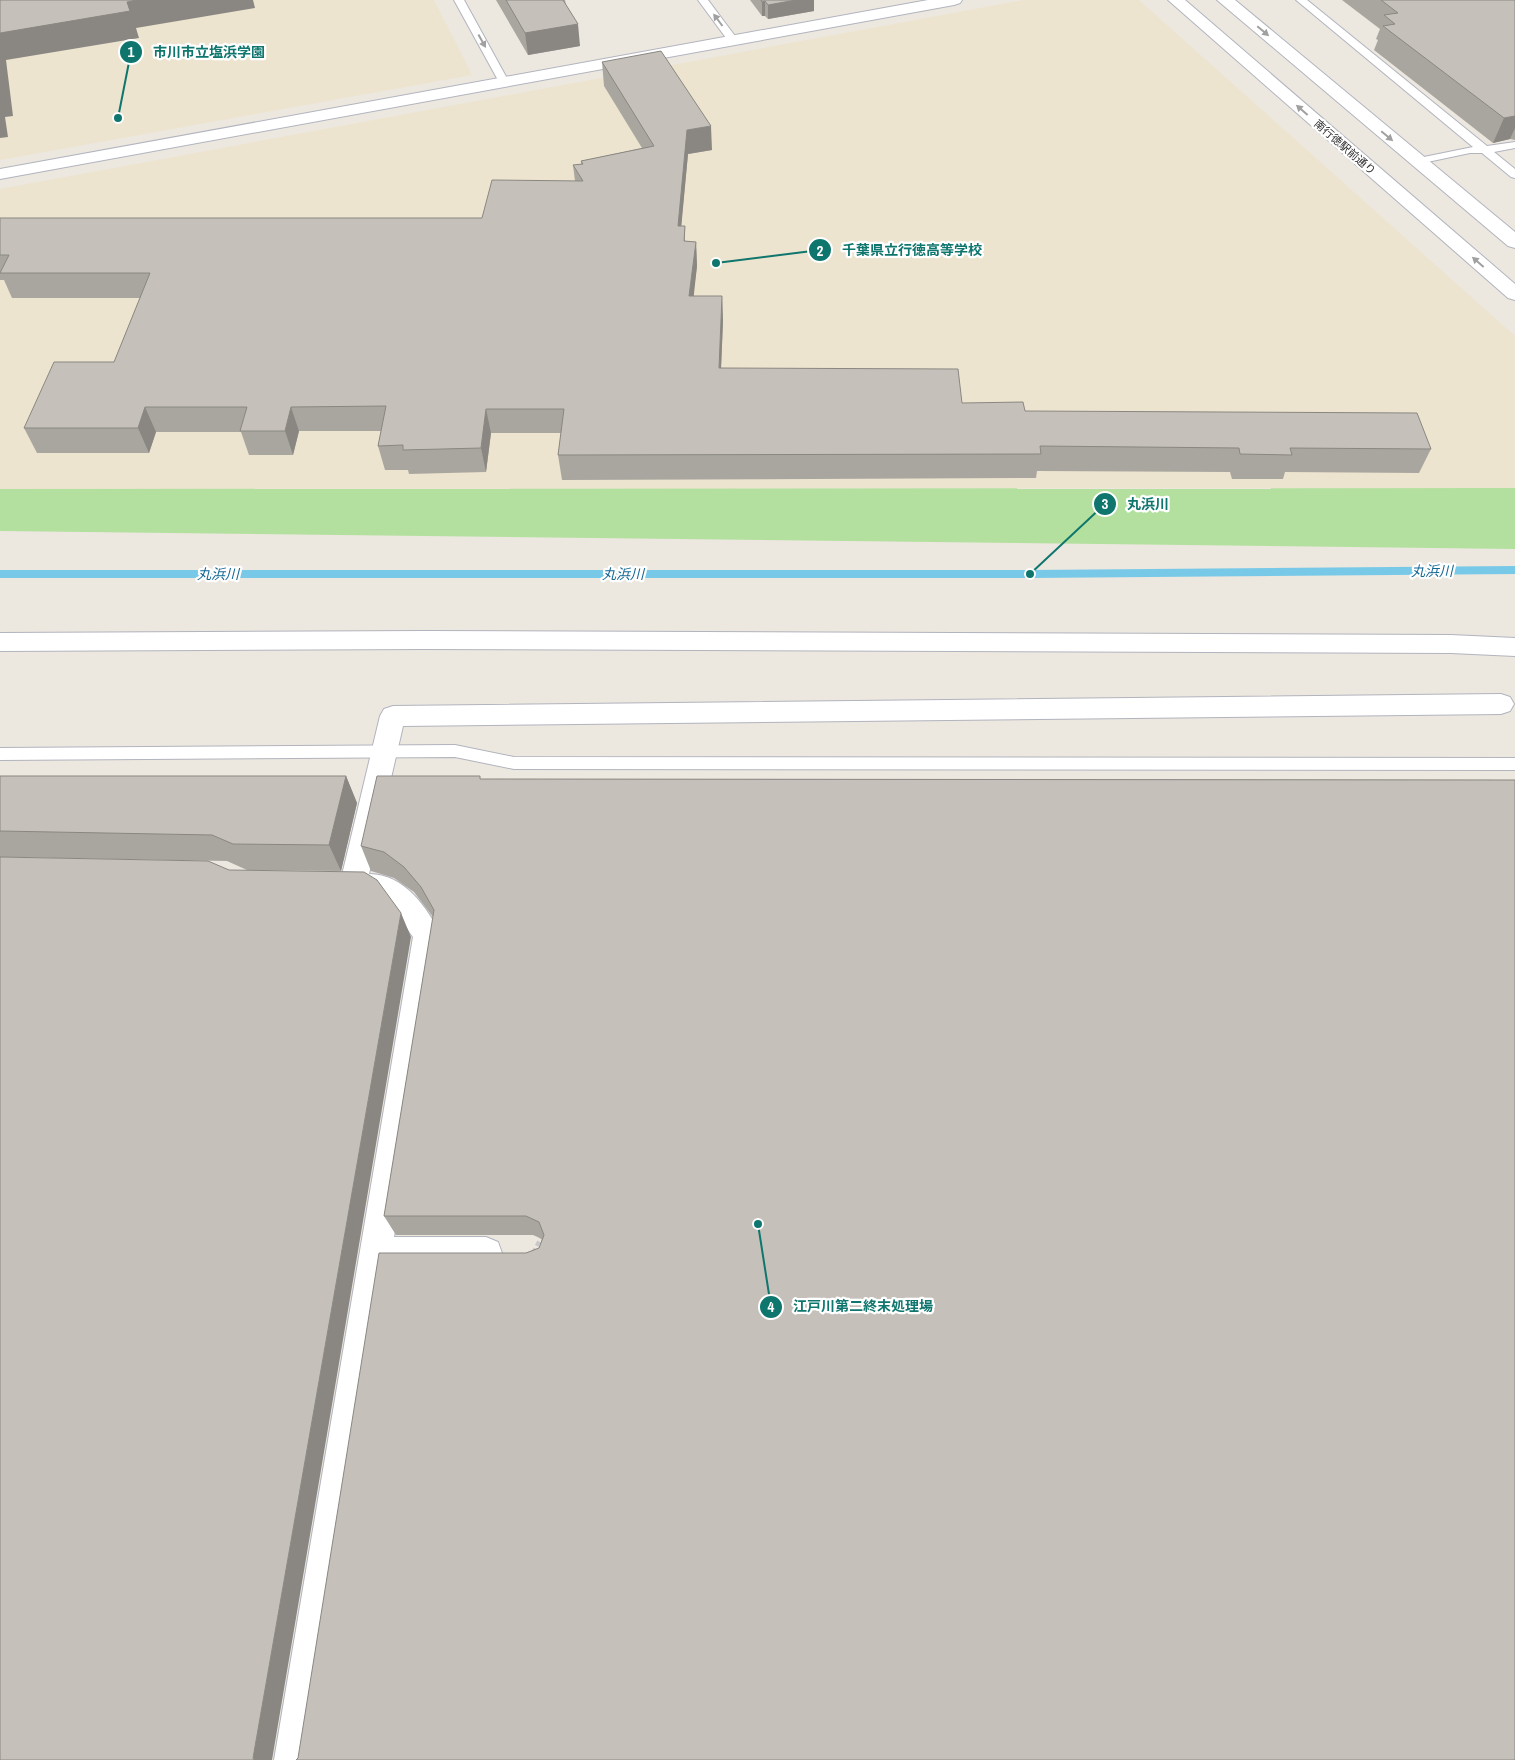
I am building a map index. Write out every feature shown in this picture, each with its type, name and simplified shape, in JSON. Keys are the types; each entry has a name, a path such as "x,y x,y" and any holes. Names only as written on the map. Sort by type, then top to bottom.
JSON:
{"street":[{"path":"0,174 954,0"},
{"name":"南行徳駅前通り","path":"1176,0 1515,294"},
{"path":"1226,0 1515,242"},
{"path":"0,642 425,640 1421,644 1515,647"},
{"path":"353,885 392,716 1501,704"},
{"path":"294,1760 427,935 399,896 378,885 313,884"},
{"path":"376,1252 522,1258"}],"lane":[{"path":"459,0 504,82"},
{"path":"703,0 733,40"},
{"path":"1301,0 1515,175"},
{"path":"1418,161 1470,150 1484,150 1515,144"},
{"path":"0,754 455,751 514,763 1515,764"}],"path":[{"path":"522,1258 533,1254 546,1230"}],"shaded area":[{"path":"0,0 434,0 472,75 0,160"},
{"path":"1024,0 1139,0 1515,336 1515,488 0,489 0,189"}],"green space":[{"path":"1515,488 1515,549 0,531 0,489"}],"building":[{"path":"0,0 136,0 127,2 130,11 0,33"},
{"path":"506,0 563,0 578,24 525,33"},
{"path":"761,0 796,0 768,5 765,1 762,2"},
{"path":"1381,0 1515,0 1515,116 1504,118 1383,26 1395,24 1384,15 1398,13"},
{"path":"661,51 711,126 687,130 678,226 685,226 684,241 696,242 689,296 722,296 719,368 958,369 962,403 1023,402 1025,411 1417,413 1431,449 1290,448 1292,455 1240,454 1239,448 1040,446 1041,454 558,455 564,409 486,409 481,448 403,450 403,445 378,446 386,406 291,407 285,431 240,431 247,407 145,407 138,428 24,428 54,362 114,362 150,273 0,273 9,255 0,255 0,218 482,218 492,180 583,181 573,165 583,164 581,161 654,146 602,62"},
{"path":"0,776 346,776 329,845 233,844 212,835 0,831"},
{"path":"377,776 480,776 480,779 1515,780 1515,1760 296,1760 298,1758 379,1253 526,1253 539,1248 544,1235 539,1222 526,1216 384,1216 434,910 421,887 404,867 384,852 361,846"},
{"path":"0,857 208,861 229,870 364,872 377,880 401,913 254,1760 0,1760"}],"waterway":[{"name":"丸浜川","path":"0,574 1030,574 1515,570"}],"place":[{"name":"市川市立塩浜学園","path":"118,118"},
{"name":"千葉県立行徳高等学校","path":"716,263"},
{"name":"丸浜川","path":"1030,574"},
{"name":"江戸川第二終末処理場","path":"758,1224"}]}
